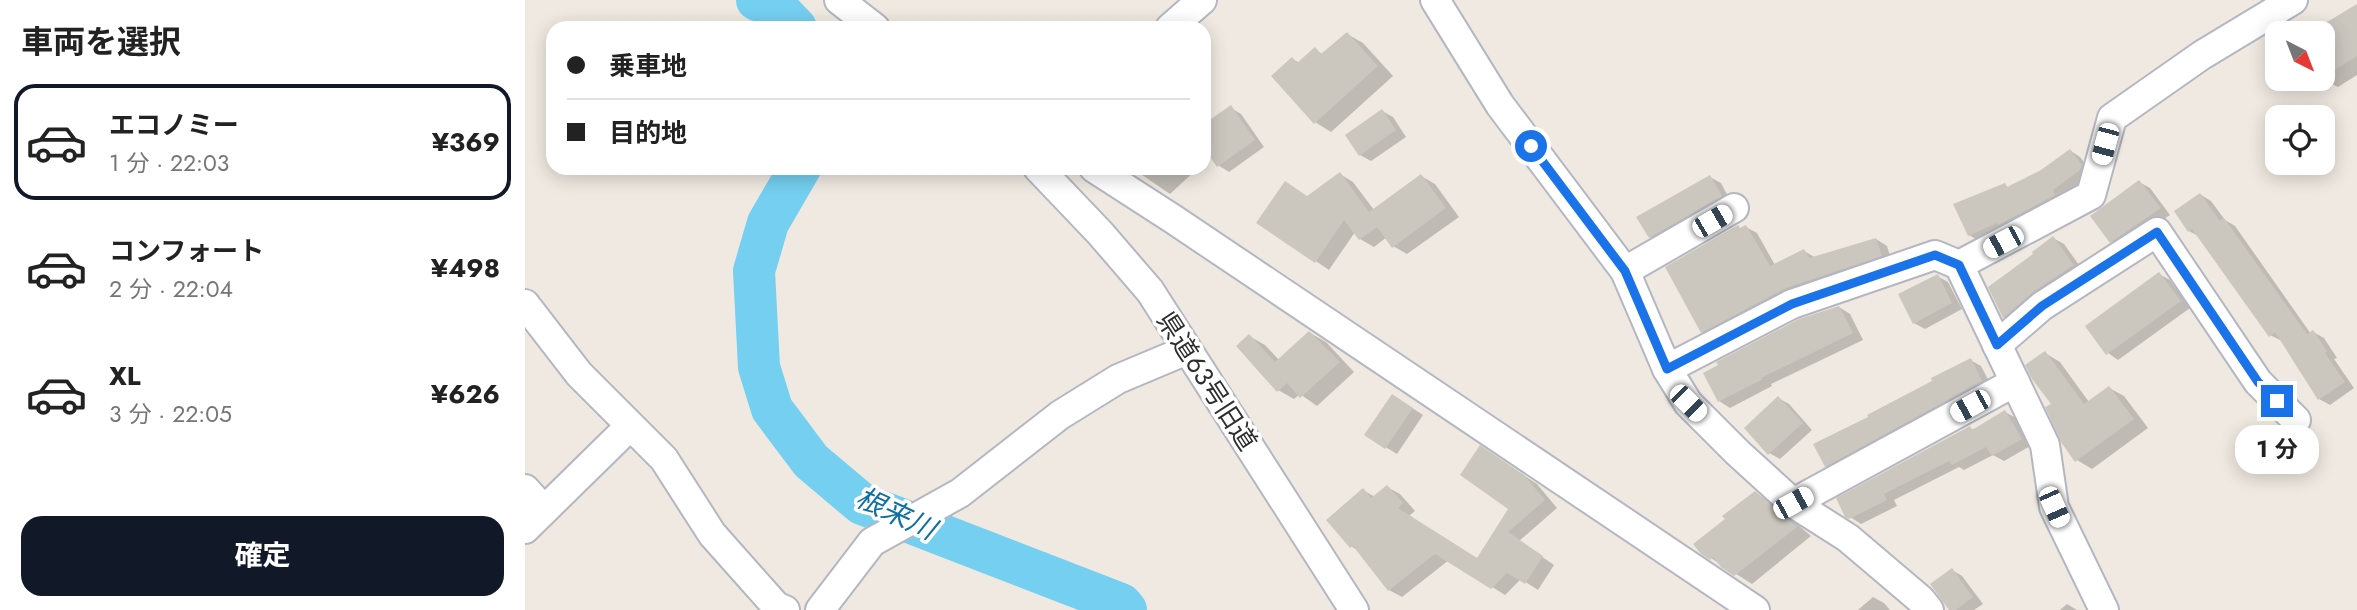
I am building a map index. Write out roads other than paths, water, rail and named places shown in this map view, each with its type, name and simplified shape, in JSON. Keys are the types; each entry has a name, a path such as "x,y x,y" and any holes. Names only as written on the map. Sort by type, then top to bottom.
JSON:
{"street":[{"path":"839,0 866,21"},
{"path":"1178,21 1202,0"},
{"path":"1435,0 1500,105 1625,271 1667,369 1688,403 1793,503 1848,538 1921,600 1929,610"},
{"path":"1959,265 2091,195 2112,118 2202,55 2293,0"},
{"name":"県道63号旧道","path":"1045,175 1150,291 1354,610"},
{"path":"1105,175 1755,610"},
{"path":"1625,271 1734,208"},
{"path":"1997,345 2042,306 2157,232 2258,382 2296,420"},
{"path":"1667,369 1792,304 1843,285 1935,255 1959,265 2045,445 2054,507 2104,610"},
{"path":"525,304 579,374 664,459 712,534 776,606 785,610"},
{"path":"820,610 872,542 960,493 1071,408 1118,379 1187,350"},
{"path":"1793,503 2015,382"},
{"path":"525,489 535,519 630,426"}],"waterway":[{"name":"根来川","path":"757,0 775,6 789,21"},
{"name":"根来川","path":"796,175 768,223 754,271 759,367 772,409 811,461 862,504 1121,604 1126,610"}]}
